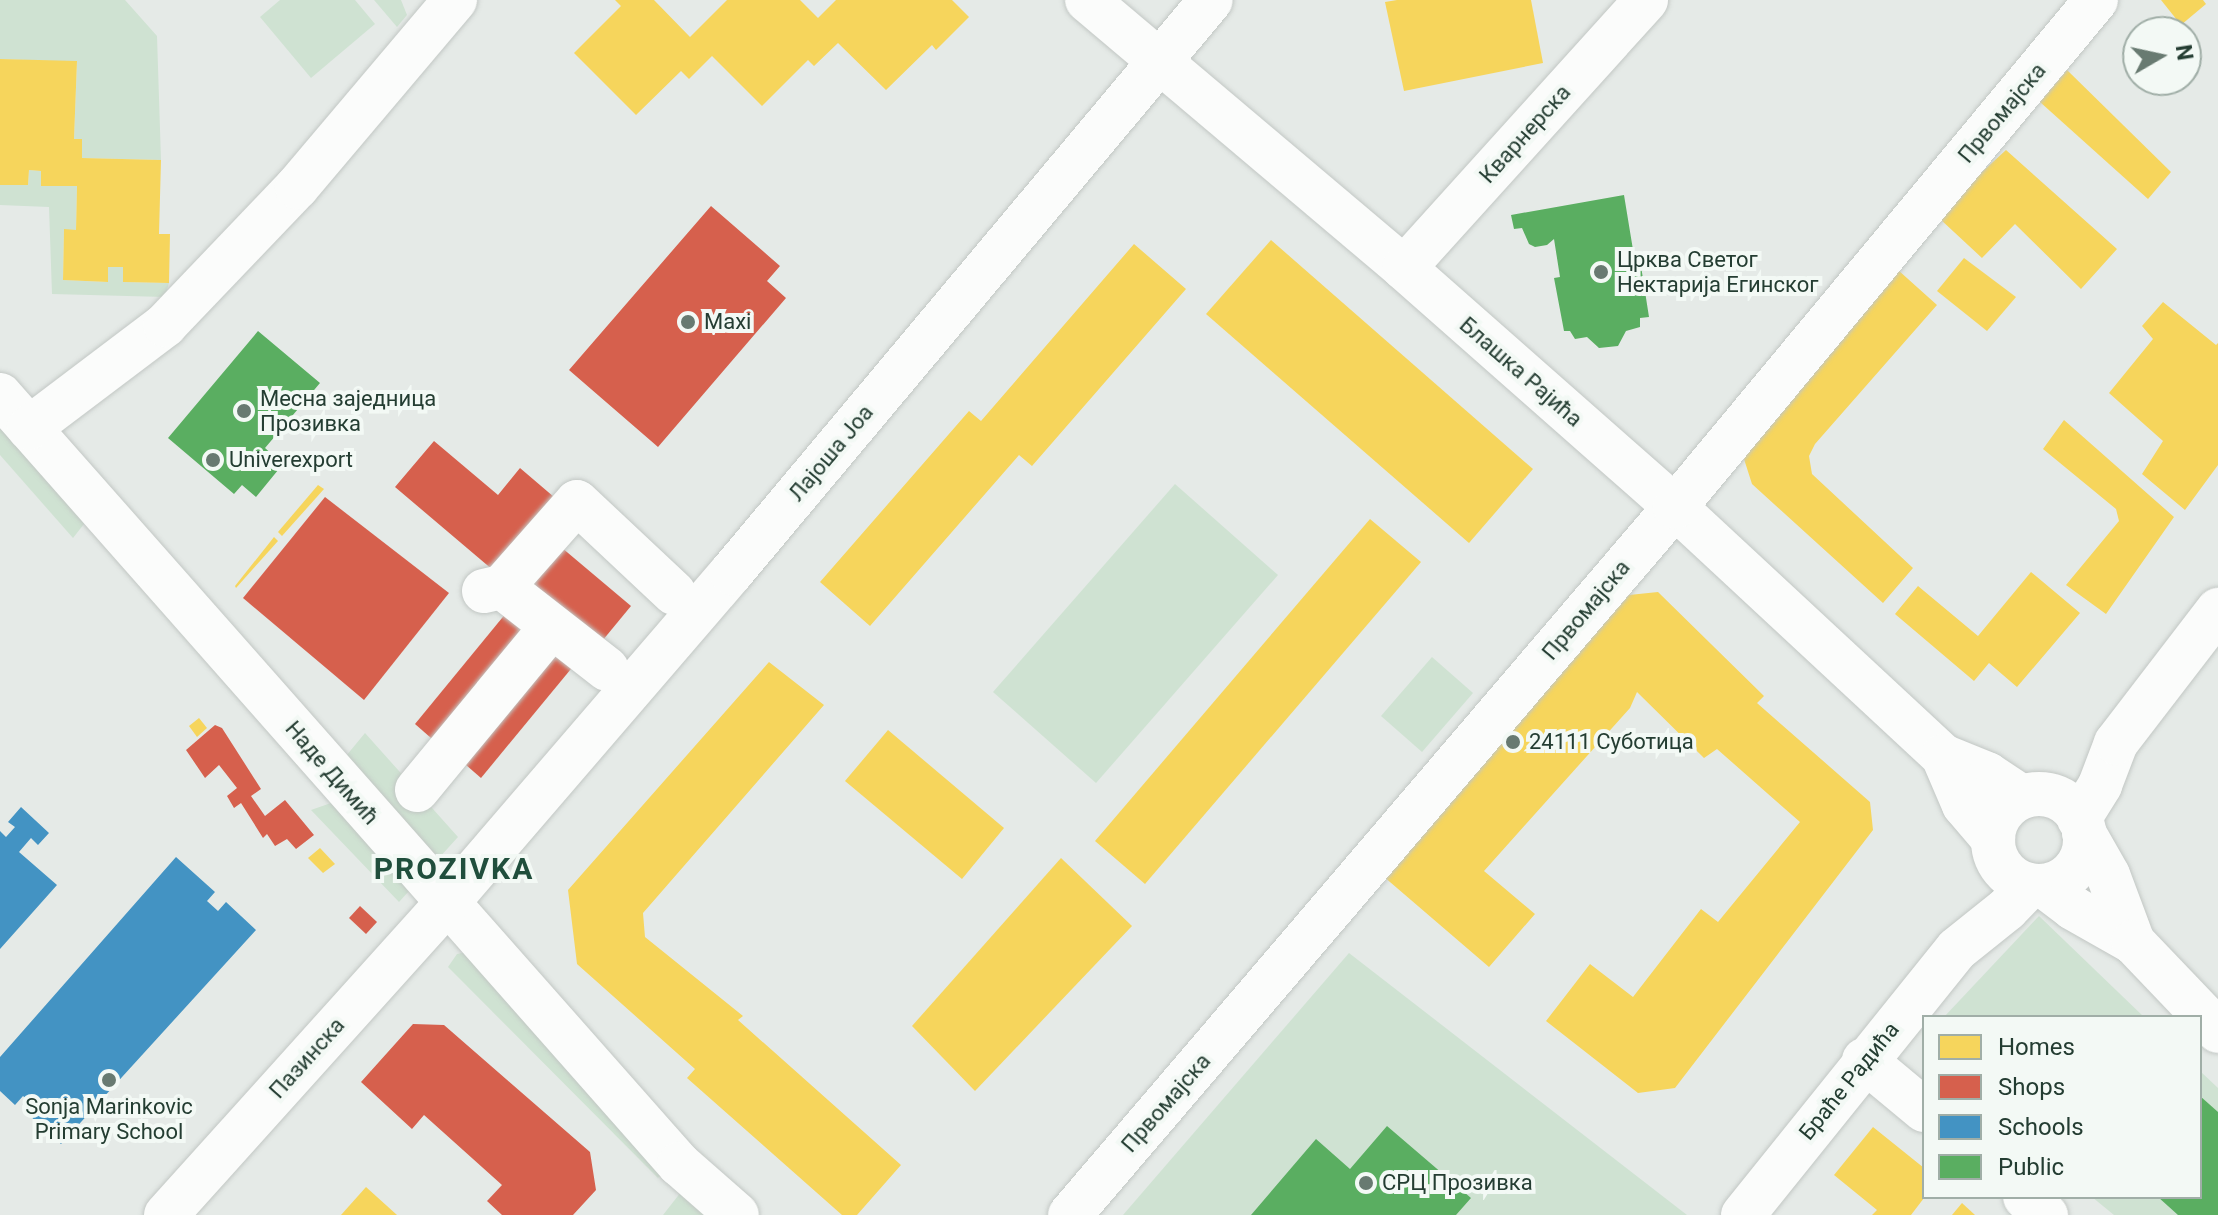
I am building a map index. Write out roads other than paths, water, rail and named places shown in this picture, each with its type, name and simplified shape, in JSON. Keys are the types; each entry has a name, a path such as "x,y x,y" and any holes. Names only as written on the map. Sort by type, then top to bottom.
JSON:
{"street":[{"path":"11,416 165,325 297,187 455,0"},
{"name":"Блашка Рајића","path":"1087,0 1404,268 1675,507 1943,756 1987,774 2058,811"},
{"name":"Лајоша Јоа","path":"448,902 763,536 1211,0"},
{"name":"Кварнерска","path":"1404,268 1646,0"},
{"name":"Првомајска","path":"1070,1215 1675,507 2096,0"},
{"name":"Наде Димић","path":"11,416 679,1164 737,1215"},
{"path":"607,669 552,626 493,589 577,502 674,593"},
{"path":"2017,868 2059,882 2079,862 2058,811 2079,766 2116,743 2218,610"},
{"path":"417,790 552,626"},
{"name":"Блашка Рајића","path":"1943,756 1964,805 2017,868 2073,908 2133,942"},
{"name":"Браће Радића","path":"1743,1215 1864,1060 1957,949 2017,868 2005,809 2058,811"},
{"path":"2058,811 2108,875 2133,942 2218,1031"},
{"name":"Пазинска","path":"166,1215 448,902"},
{"path":"1864,1060 1922,1108"},
{"path":"2027,1199 2046,1215"}],"place":[{"name":"Црква Светог Нектарија Егинског","path":"1601,272"},
{"name":"Maxi","path":"688,322"},
{"name":"Месна заједница Прозивка","path":"244,411"},
{"name":"Univerexport","path":"213,460"},
{"name":"24111 Суботица","path":"1513,742"},
{"name":"Sonja Marinkovic Primary School","path":"109,1080"},
{"name":"СРЦ Прозивка","path":"1366,1183"}],"district":[{"name":"PROZIVKA","path":"454,869"}]}
